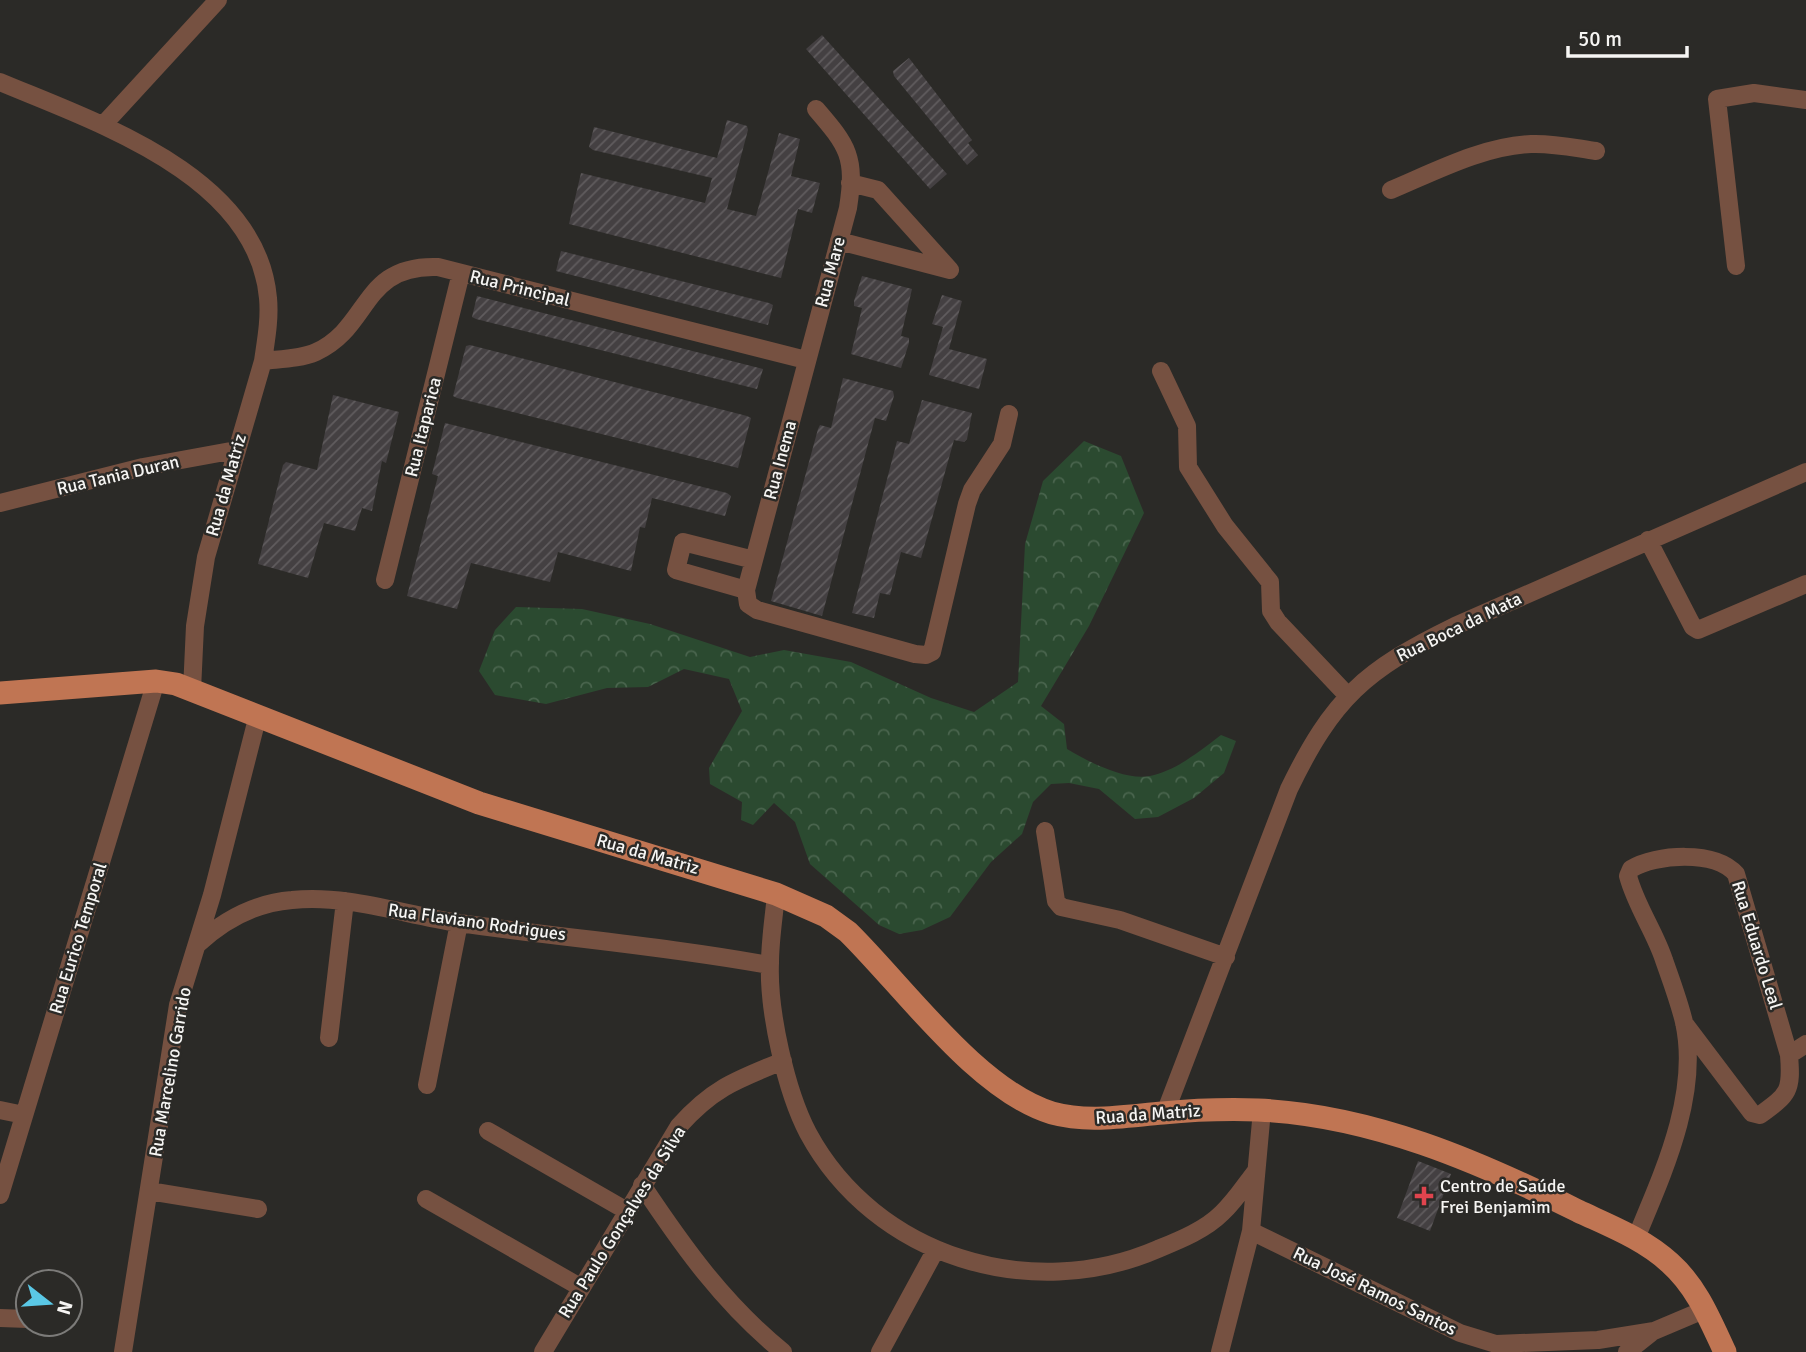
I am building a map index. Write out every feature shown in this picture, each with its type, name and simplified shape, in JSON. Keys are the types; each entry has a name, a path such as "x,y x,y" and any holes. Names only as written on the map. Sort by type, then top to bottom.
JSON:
{"main road":[{"path":"0,693 156,681 192,690"},
{"name":"Rua da Matriz","path":"192,690 479,803 776,894 826,916 848,932 971,1060 1003,1087 1029,1102 1072,1117 1096,1119 1165,1113 1262,1110 1346,1122 1427,1146 1529,1186 1636,1238 1669,1261 1706,1309 1725,1352"}],"street":[{"path":"104,124 218,0"},
{"name":"Rua da Matriz","path":"0,82 104,124 177,166 209,191 250,242 262,270 268,297 268,329 263,361 220,502 198,595 192,690"},
{"path":"1736,266 1717,99 1754,93 1806,100"},
{"name":"Rua Mare","path":"806,360 848,208 850,183 846,144 816,109"},
{"path":"1391,190 1444,167 1509,147 1546,144 1596,151"},
{"path":"839,241 950,270 878,190 850,183"},
{"name":"Rua Principal","path":"263,361 316,352 332,341 384,280 399,271 419,266 461,273 806,360"},
{"name":"Rua Itaparica","path":"385,580 461,273"},
{"name":"Rua Inema","path":"746,590 806,360"},
{"path":"1161,371 1187,426 1188,467 1196,482 1225,527 1270,582 1271,611 1278,622 1347,695"},
{"path":"754,560 683,542 676,570 746,590 748,604 757,610 915,654 926,655 932,652 937,644 967,504 972,490 1002,444 1009,414"},
{"name":"Rua Tania Duran","path":"0,503 143,467 236,450"},
{"name":"Rua Boca da Mata","path":"1165,1113 1289,789 1307,751 1347,695 1410,648 1806,472"},
{"path":"1648,540 1693,627 1698,630 1806,584"},
{"name":"Rua Eurico Temporal","path":"0,1195 156,681"},
{"name":"Rua Marcelino Garrido","path":"122,1352 178,1005 212,895 258,715"},
{"path":"1045,831 1056,901 1060,907 1120,920 1226,957"},
{"name":"Rua Eduardo Leal","path":"1636,1238 1667,1163 1687,1074 1684,1023 1663,956 1628,876 1631,869 1639,864 1670,856 1728,866 1736,874 1789,1055 1791,1081 1787,1094 1756,1115 1684,1023"},
{"path":"776,894 769,965 783,1061 795,1105 810,1136 862,1201 935,1251 965,1261 1027,1272 1077,1273 1109,1266 1143,1256 1202,1228 1222,1214 1256,1171"},
{"name":"Rua Flaviano Rodrigues","path":"196,946 218,925 267,903 319,899 345,901 459,923 674,948 769,965"},
{"path":"329,1038 345,901"},
{"path":"427,1085 459,923"},
{"path":"1789,1055 1806,1044"},
{"name":"Rua Paulo Gonçalves da Silva","path":"546,1351 580,1287 679,1126 702,1100 721,1087 783,1061"},
{"path":"1220,1352 1251,1231 1262,1110"},
{"path":"0,1111 24,1115"},
{"path":"488,1131 627,1211"},
{"path":"642,1185 708,1279 755,1329 783,1352"},
{"path":"149,1191 258,1209"},
{"path":"426,1199 580,1287"},
{"name":"Rua José Ramos Santos","path":"1251,1231 1480,1341 1510,1345 1560,1343 1654,1331 1706,1309"},
{"path":"880,1352 935,1251"},
{"path":"1627,1352 1654,1331"}],"green space":[{"path":"1084,441 1121,456 1144,513 1089,626 1041,706 1064,724 1067,749 1095,764 1129,776 1150,776 1169,770 1221,735 1236,741 1224,773 1194,798 1158,817 1135,819 1099,789 1069,783 1051,784 1033,802 1022,834 991,862 950,917 922,930 899,934 879,925 810,864 795,822 774,803 753,825 741,820 742,802 710,784 709,768 742,711 729,679 684,669 648,687 607,688 546,704 495,695 479,671 495,630 516,607 582,609 650,624 750,657 784,650 851,662 931,698 974,712 1018,682 1025,544 1043,481"}],"building":[{"path":"822,35 947,174 930,189 806,49"},
{"path":"909,58 972,140 968,143 978,155 967,165 894,76 893,71"},
{"path":"727,120 747,126 748,130 727,209 756,216 779,133 800,139 791,176 820,183 812,213 798,209 781,278 569,224 581,173 705,203 712,178 593,150 589,147 594,127 717,158"},
{"path":"561,251 769,303 773,305 768,325 556,271"},
{"path":"862,276 912,289 901,336 909,338 909,343 901,368 851,354 862,308 854,306 854,301"},
{"path":"942,295 962,301 949,349 987,359 979,389 929,375 943,327 932,324"},
{"path":"477,296 763,369 757,389 476,319 472,317"},
{"path":"466,346 747,416 751,418 738,468 457,398 453,396"},
{"path":"843,378 893,391 894,396 886,421 875,418 822,616 771,601 818,429 820,425 831,428"},
{"path":"333,395 399,412 386,463 382,461 372,511 362,508 355,531 324,523 308,578 258,564 283,465 286,462 317,470"},
{"path":"922,400 972,413 967,439 964,442 954,440 921,558 901,552 890,595 880,593 874,618 852,613 897,441 909,444"},
{"path":"445,423 731,496 725,516 652,498 645,528 640,527 631,571 558,552 550,582 471,563 457,609 407,596 438,476 432,474"},
{"name":"Centro de Saúde Frei Benjamim","path":"1418,1161 1451,1174 1430,1231 1397,1218"}],"place":[{"name":"Centro de Saúde Frei Benjamim","path":"1424,1196"}]}
